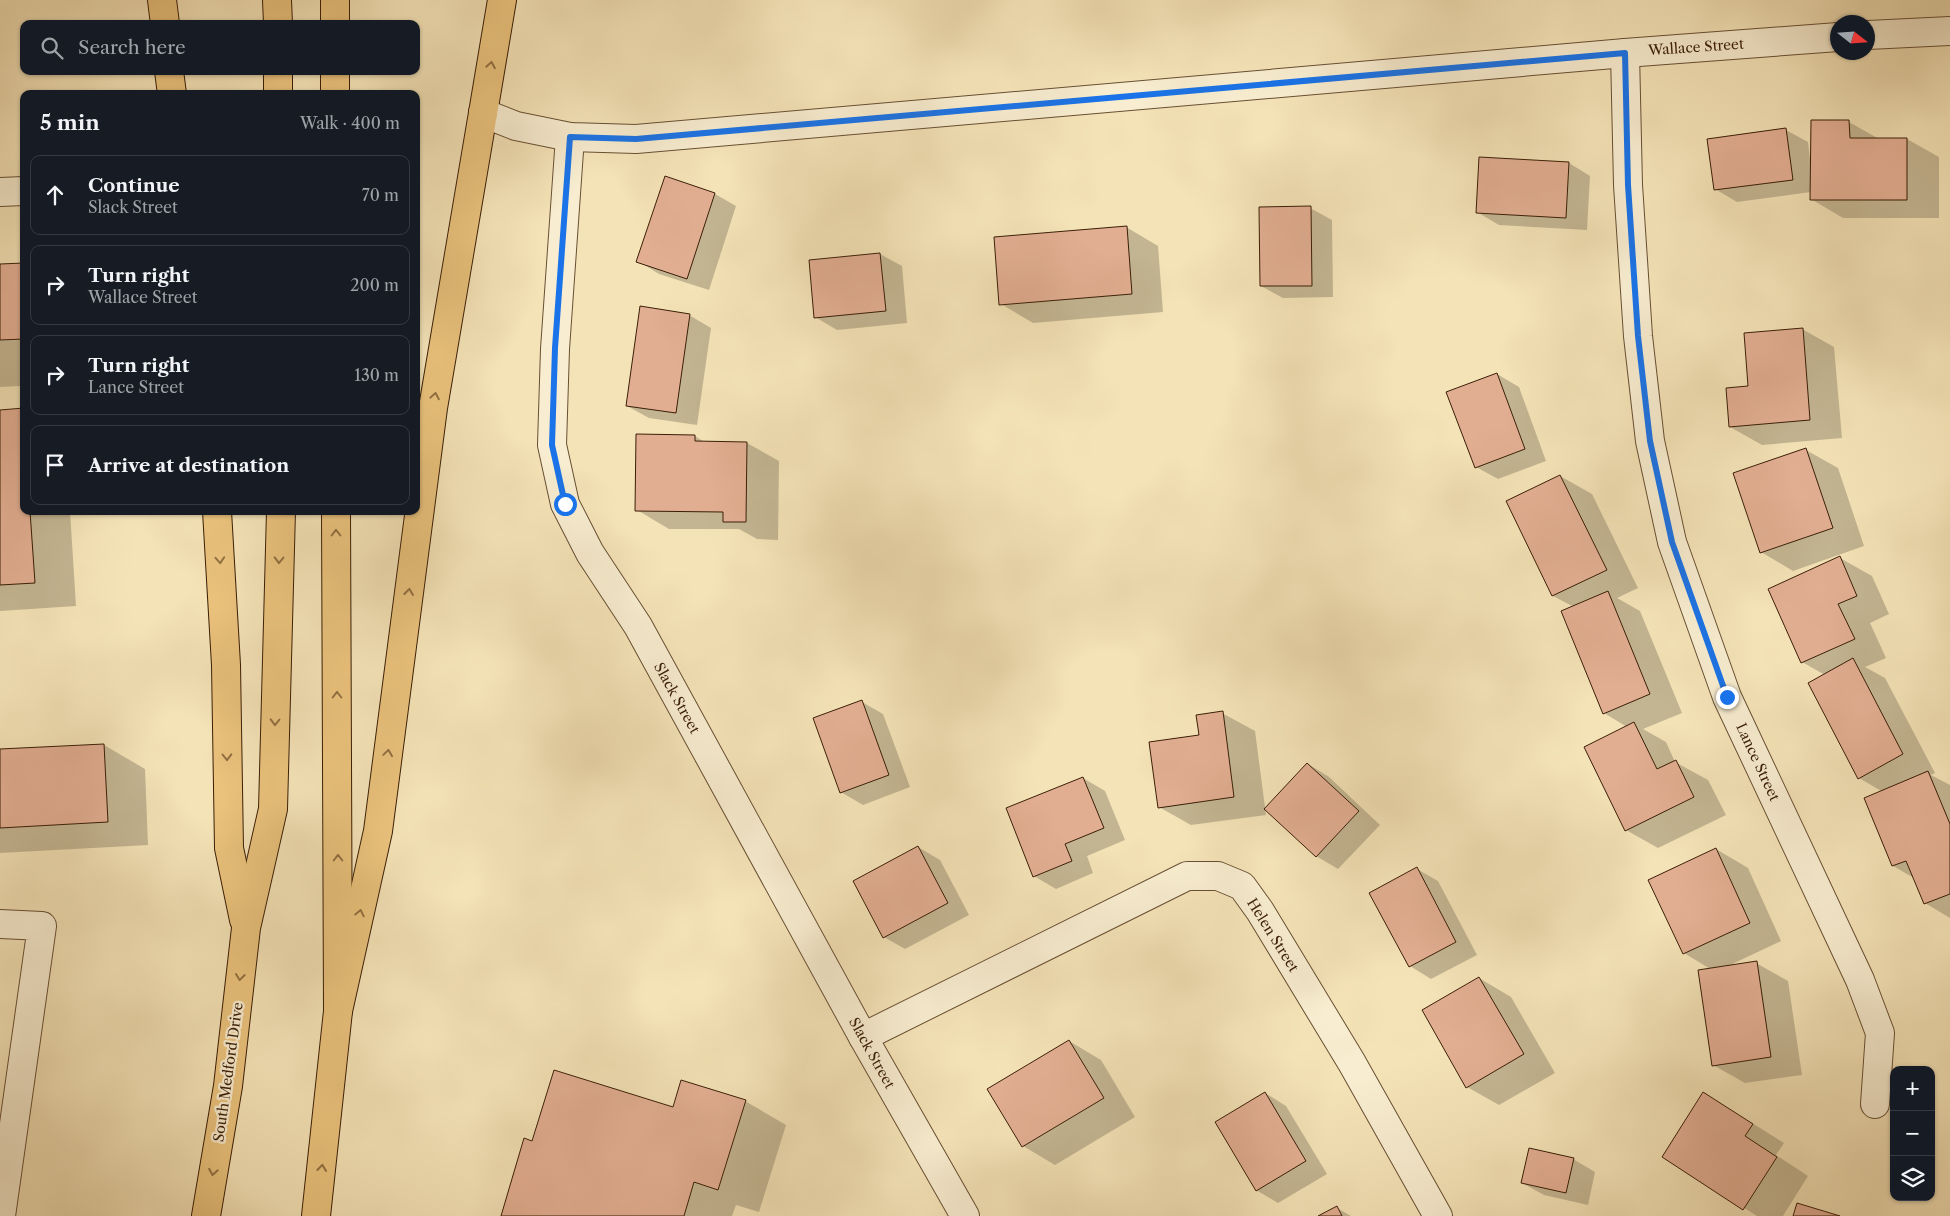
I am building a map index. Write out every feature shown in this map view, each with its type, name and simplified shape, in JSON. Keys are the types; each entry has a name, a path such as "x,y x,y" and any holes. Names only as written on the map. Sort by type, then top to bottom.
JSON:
{"main road":[{"path":"162,0 164,20"},
{"path":"278,0 278,20"},
{"path":"335,0 335,20"},
{"path":"420,508 433,408 502,0"},
{"path":"170,75 171,90"},
{"path":"278,75 278,90"},
{"path":"335,75 335,90"},
{"path":"217,515 226,665 229,848 246,928"},
{"path":"246,928 273,809 280,515"},
{"path":"316,1216 338,1011 336,515"},
{"path":"338,1011 378,831 419,515"},
{"name":"South Medford Drive","path":"206,1216 228,1086 246,928"}],"street":[{"path":"1875,35 1950,30"},
{"name":"Wallace Street","path":"483,113 516,126 570,137 636,139 1830,37"},
{"name":"Lance Street","path":"1625,53 1628,185 1638,336 1650,441 1672,542 1727,697 1860,980 1880,1032 1875,1104"},
{"name":"Slack Street","path":"570,137 555,348 552,445 565,504 590,553 638,626 863,1037 965,1216"},
{"path":"0,192 20,190"},
{"name":"Helen Street","path":"863,1037 1187,876 1218,876 1242,886 1260,911 1352,1063 1438,1216"},
{"path":"0,924 42,926 1,1216"}],"building":[{"path":"1811,120 1849,120 1850,138 1907,138 1907,200 1810,200"},
{"path":"1786,128 1793,180 1714,190 1707,139"},
{"path":"1479,157 1569,162 1566,218 1476,213"},
{"path":"665,176 715,193 687,279 636,262"},
{"path":"1311,206 1312,286 1260,286 1259,207"},
{"path":"1127,226 1132,294 999,305 994,237"},
{"path":"880,253 886,311 814,318 809,260"},
{"path":"20,263 20,339 0,340 0,264"},
{"path":"640,306 690,314 676,413 626,406"},
{"path":"1803,328 1810,420 1729,427 1726,388 1748,386 1744,333"},
{"path":"1497,373 1525,449 1475,468 1446,392"},
{"path":"20,408 20,515 30,515 35,583 0,585 0,410"},
{"path":"636,434 695,435 695,441 747,442 746,522 723,522 723,512 635,511"},
{"path":"1806,448 1833,528 1760,553 1733,473"},
{"path":"1560,475 1607,570 1552,596 1506,501"},
{"path":"1840,556 1857,596 1838,604 1855,639 1801,663 1768,589"},
{"path":"1608,591 1650,694 1603,714 1561,611"},
{"path":"1853,658 1903,754 1858,779 1808,683"},
{"path":"862,700 889,775 840,793 813,718"},
{"path":"1223,711 1234,797 1158,808 1149,742 1199,735 1196,715"},
{"path":"1634,722 1657,769 1676,760 1694,797 1625,831 1584,747"},
{"path":"104,744 108,822 0,828 0,749"},
{"path":"1307,763 1359,811 1316,857 1264,809"},
{"path":"1928,771 1950,824 1950,894 1924,904 1906,861 1892,866 1864,798"},
{"path":"1083,777 1104,828 1065,844 1072,861 1033,877 1006,808"},
{"path":"918,846 948,903 883,938 853,881"},
{"path":"1716,848 1750,923 1683,954 1648,880"},
{"path":"1417,867 1456,942 1409,967 1369,893"},
{"path":"1757,961 1771,1057 1712,1066 1698,970"},
{"path":"1479,977 1524,1054 1466,1088 1422,1010"},
{"path":"1069,1040 1104,1098 1022,1147 987,1089"},
{"path":"554,1070 673,1107 681,1080 746,1100 718,1190 694,1182 684,1216 501,1216 524,1138 532,1141"},
{"path":"1265,1092 1306,1161 1256,1191 1215,1122"},
{"path":"1703,1092 1753,1124 1745,1136 1777,1157 1743,1210 1662,1157"},
{"path":"1529,1148 1574,1158 1566,1193 1521,1183"},
{"path":"1797,1203 1840,1216 1793,1216"},
{"path":"1337,1206 1342,1216 1318,1216"}],"route":[{"path":"565,504 552,445 555,348 570,137 636,139 1625,53 1628,185 1638,336 1650,441 1672,542 1727,697"}]}
